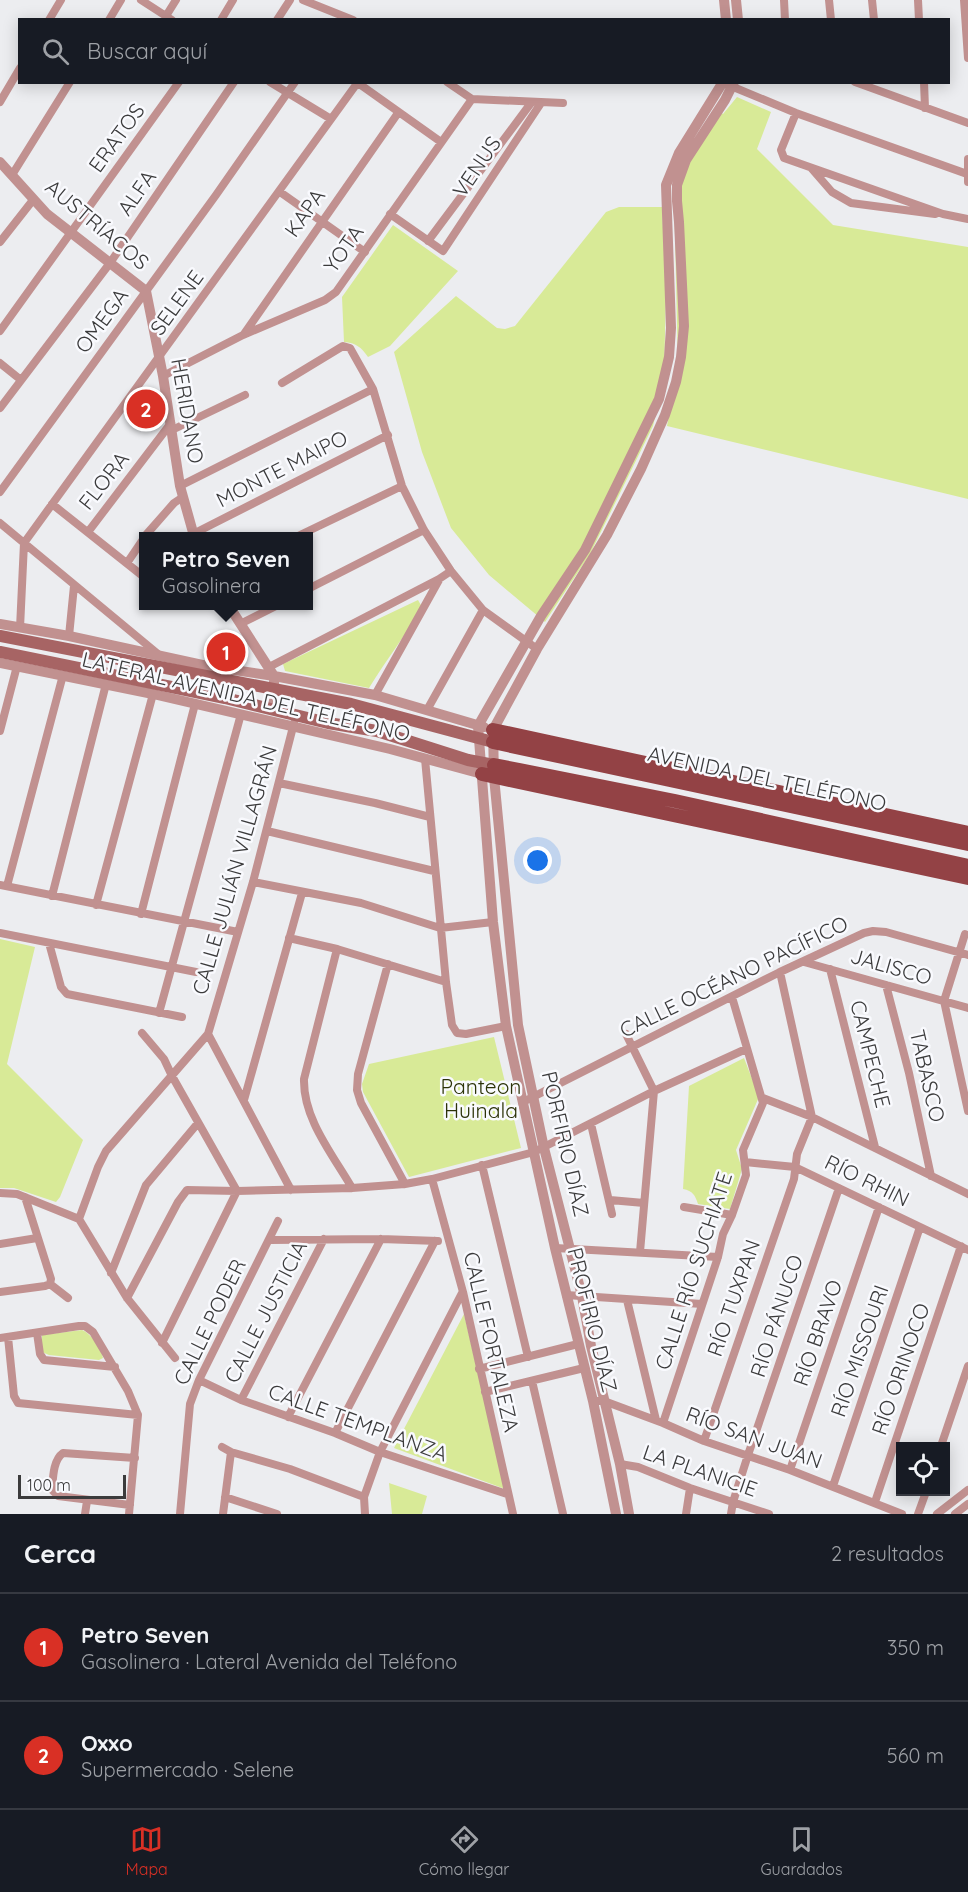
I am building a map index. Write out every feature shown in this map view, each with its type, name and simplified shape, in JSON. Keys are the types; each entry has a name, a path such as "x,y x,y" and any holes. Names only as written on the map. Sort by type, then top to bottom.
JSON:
{"main road":[{"path":"0,636 360,706 478,739 493,736 968,833"},
{"path":"0,652 134,684 270,708 394,735 487,770 968,866"},
{"name":"AVENIDA DEL TELÉFONO","path":"493,736 557,757 653,770 968,844"},
{"path":"702,813 968,878"}],"street":[{"path":"50,18 62,0"},
{"path":"110,18 121,0"},
{"path":"141,0 170,18 176,0"},
{"path":"222,18 233,0"},
{"path":"278,18 290,0"},
{"path":"303,0 340,17"},
{"path":"724,0 726,18"},
{"path":"736,0 738,18"},
{"path":"784,0 785,18"},
{"path":"829,0 831,18"},
{"path":"872,0 874,18"},
{"path":"918,0 919,18"},
{"path":"964,0 968,58"},
{"path":"0,102 18,71"},
{"path":"12,175 69,84"},
{"name":"ERATOS","path":"0,331 178,84"},
{"name":"ALFA","path":"0,408 110,263 233,84"},
{"path":"273,84 331,119"},
{"name":"OMEGA","path":"0,492 294,84"},
{"name":"SELENE","path":"24,543 357,84"},
{"path":"359,84 441,142"},
{"path":"450,84 472,99 563,104"},
{"path":"728,84 796,113 968,178 968,159"},
{"path":"487,770 478,739 478,726 526,641 585,550 659,399 669,357 671,328 666,185 679,153 728,84"},
{"path":"487,770 493,736 537,649 607,535 665,415 676,382 684,326 676,201 678,185 686,160 728,84"},
{"path":"924,84 926,108"},
{"path":"878,87 968,123"},
{"name":"YOTA","path":"163,376 243,335 325,300 341,286 472,99"},
{"name":"VENUS","path":"531,103 428,241 442,251 542,103"},
{"name":"KAPA","path":"243,335 398,113"},
{"path":"796,113 781,153 784,158 943,214 968,219"},
{"name":"AUSTRÍACOS","path":"0,162 33,200 71,234 146,291"},
{"path":"812,168 832,192 851,203 916,213 943,214"},
{"path":"280,192 365,252"},
{"path":"0,242 33,200"},
{"path":"390,214 428,241"},
{"name":"HERIDANO","path":"146,291 182,492 193,532"},
{"path":"282,383 343,346 350,348 373,389 402,486 424,530 451,571 483,610 537,649"},
{"path":"0,363 21,380"},
{"path":"148,532 182,492 373,389"},
{"path":"171,427 245,395"},
{"name":"FLORA","path":"87,532 171,427"},
{"name":"MONTE MAIPO","path":"200,532 388,435"},
{"path":"308,532 402,486"},
{"path":"52,504 139,573"},
{"path":"0,523 161,657"},
{"path":"313,587 424,530"},
{"path":"20,628 24,543"},
{"path":"127,563 139,545"},
{"path":"271,671 451,571"},
{"path":"375,695 439,579"},
{"path":"69,636 74,586"},
{"path":"231,610 271,671 274,689 270,708"},
{"path":"240,624 268,610"},
{"path":"427,710 483,610"},
{"name":"LATERAL AVENIDA DEL TELÉFONO","path":"0,624 69,636 161,657 271,671 375,695 427,710 478,726 493,736"},
{"name":"LATERAL AVENIDA DEL TELÉFONO","path":"0,663 106,684 134,684 153,694 425,759 487,770"},
{"path":"0,732 17,666"},
{"path":"63,675 4,885 238,932"},
{"path":"52,896 106,684"},
{"path":"96,905 153,694"},
{"path":"141,914 195,704"},
{"path":"159,1013 241,714"},
{"name":"CALLE JULIÁN VILLAGRÁN","path":"208,1034 253,882 296,715"},
{"path":"425,759 434,871 452,1025 457,1033 466,1034 506,1026"},
{"name":"PROFIRIO DÍAZ","path":"487,770 493,922 506,1026 528,1099 555,1248 592,1401 616,1514"},
{"name":"PORFIRIO DÍAZ","path":"487,770 528,1099"},
{"path":"279,783 430,817"},
{"path":"267,831 434,871"},
{"path":"253,882 361,903 440,928 493,922"},
{"path":"244,1100 302,893"},
{"name":"CALLE OCÉANO PACÍFICO","path":"528,1099 853,937 873,931 886,932 964,954"},
{"path":"0,933 196,972"},
{"path":"965,934 964,954 944,1001 968,1111"},
{"path":"289,938 446,982"},
{"path":"49,944 61,987 67,994 182,1017"},
{"path":"337,950 304,1079 304,1094 310,1115 352,1188"},
{"name":"JALISCO","path":"804,962 968,1008"},
{"path":"388,964 358,1074 357,1090 361,1103 405,1184"},
{"name":"CAMPECHE","path":"830,969 875,1147"},
{"path":"780,972 812,1117"},
{"name":"TABASCO","path":"886,985 909,1073 931,1176"},
{"path":"732,997 746,1049 763,1098 812,1117 968,1194"},
{"path":"142,1033 164,1059 237,1191"},
{"path":"79,1219 106,1151 208,1034 291,1190"},
{"path":"626,1034 654,1091 640,1252"},
{"path":"127,1298 183,1194 188,1190 352,1188 405,1184 432,1179 539,1150 654,1091 746,1049"},
{"name":"CALLE RÍO SUCHIATE","path":"659,1421 702,1304 718,1257 723,1234 746,1175 743,1150 762,1108 763,1098"},
{"name":"RÍO TUXPAN","path":"705,1441 794,1179 797,1154 812,1117"},
{"path":"111,1272 146,1185 198,1123"},
{"path":"591,1124 612,1214"},
{"name":"PORFIRIO DÍAZ","path":"539,1150 570,1248 582,1296 629,1514"},
{"name":"RÍO RHIN","path":"745,1162 795,1167 965,1248"},
{"path":"482,1165 528,1357"},
{"name":"CALLE FORTALEZA","path":"432,1179 462,1292 513,1514"},
{"name":"RÍO PÁNUCO","path":"731,1514 748,1455 839,1188"},
{"path":"162,1343 237,1191"},
{"path":"0,1193 17,1194 79,1219 127,1298 175,1358"},
{"path":"25,1197 51,1279 50,1284"},
{"path":"610,1200 645,1203"},
{"path":"684,1207 732,1215"},
{"name":"RÍO BRAVO","path":"790,1470 879,1207"},
{"name":"CALLE PODER","path":"180,1514 190,1404 199,1380 278,1221"},
{"name":"RÍO MISSOURI","path":"833,1486 920,1227"},
{"path":"0,1244 37,1238"},
{"name":"CALLE JUSTICIA","path":"241,1401 324,1239"},
{"path":"288,1417 381,1239"},
{"path":"270,1240 449,1241"},
{"path":"335,1433 435,1241"},
{"path":"555,1248 718,1257"},
{"name":"RÍO ORINOCO","path":"875,1502 965,1248"},
{"path":"0,1292 50,1284"},
{"path":"50,1284 68,1298"},
{"path":"365,1514 364,1497 380,1452 462,1292"},
{"path":"566,1295 702,1304"},
{"path":"627,1300 659,1421"},
{"path":"135,1458 63,1453 56,1460 52,1485 54,1493 58,1496 130,1510 135,1458 138,1415 128,1390 89,1328 79,1326 4,1338 14,1396 18,1403 138,1415"},
{"path":"37,1333 40,1354 44,1360 115,1367"},
{"path":"479,1369 578,1344"},
{"path":"942,1442 968,1366"},
{"path":"485,1392 584,1368"},
{"name":"CALLE TEMPLANZA","path":"199,1380 241,1401 335,1433 380,1452 507,1494"},
{"path":"532,1381 563,1514"},
{"name":"RÍO SAN JUAN","path":"592,1401 604,1401 659,1421 705,1441 790,1470 902,1514"},
{"path":"222,1447 231,1452 290,1469 364,1497"},
{"path":"223,1514 231,1452"},
{"name":"LA PLANICIE","path":"620,1464 638,1467 690,1488 769,1514"},
{"path":"686,1514 690,1488"},
{"path":"937,1514 968,1490"},
{"path":"918,1514 924,1496"},
{"path":"225,1497 277,1514"},
{"path":"85,1514 87,1501"},
{"path":"955,1514 968,1504"}],"green space":[{"path":"737,97 771,112 757,149 833,225 968,247 968,499 667,426 678,368 674,190 717,109 723,114"},
{"path":"619,207 662,207 666,290 664,377 653,426 590,554 545,622 489,575 451,528 422,452 394,352 456,296 497,328 505,329 515,326 606,212"},
{"path":"393,225 458,271 390,346 368,357 358,346 344,342 342,297"},
{"path":"418,600 422,607 369,688 285,671 283,664"},
{"path":"0,939 35,947 7,1064 83,1140 56,1202 14,1188 0,1188"},
{"name":"Panteon Huinala","path":"494,1037 521,1148 409,1177 363,1092 362,1084 369,1064"},
{"path":"744,1058 759,1097 736,1150 742,1169 730,1209 698,1204 693,1194 683,1189 689,1086"},
{"path":"464,1314 505,1489 394,1448"},
{"path":"82,1330 89,1334 95,1342 103,1358 99,1360 49,1355 42,1352 42,1335"},
{"path":"389,1483 427,1496 422,1514 392,1514"}],"place":[{"name":"Oxxo","path":"146,409"},
{"name":"Petro Seven","path":"226,652"}]}
